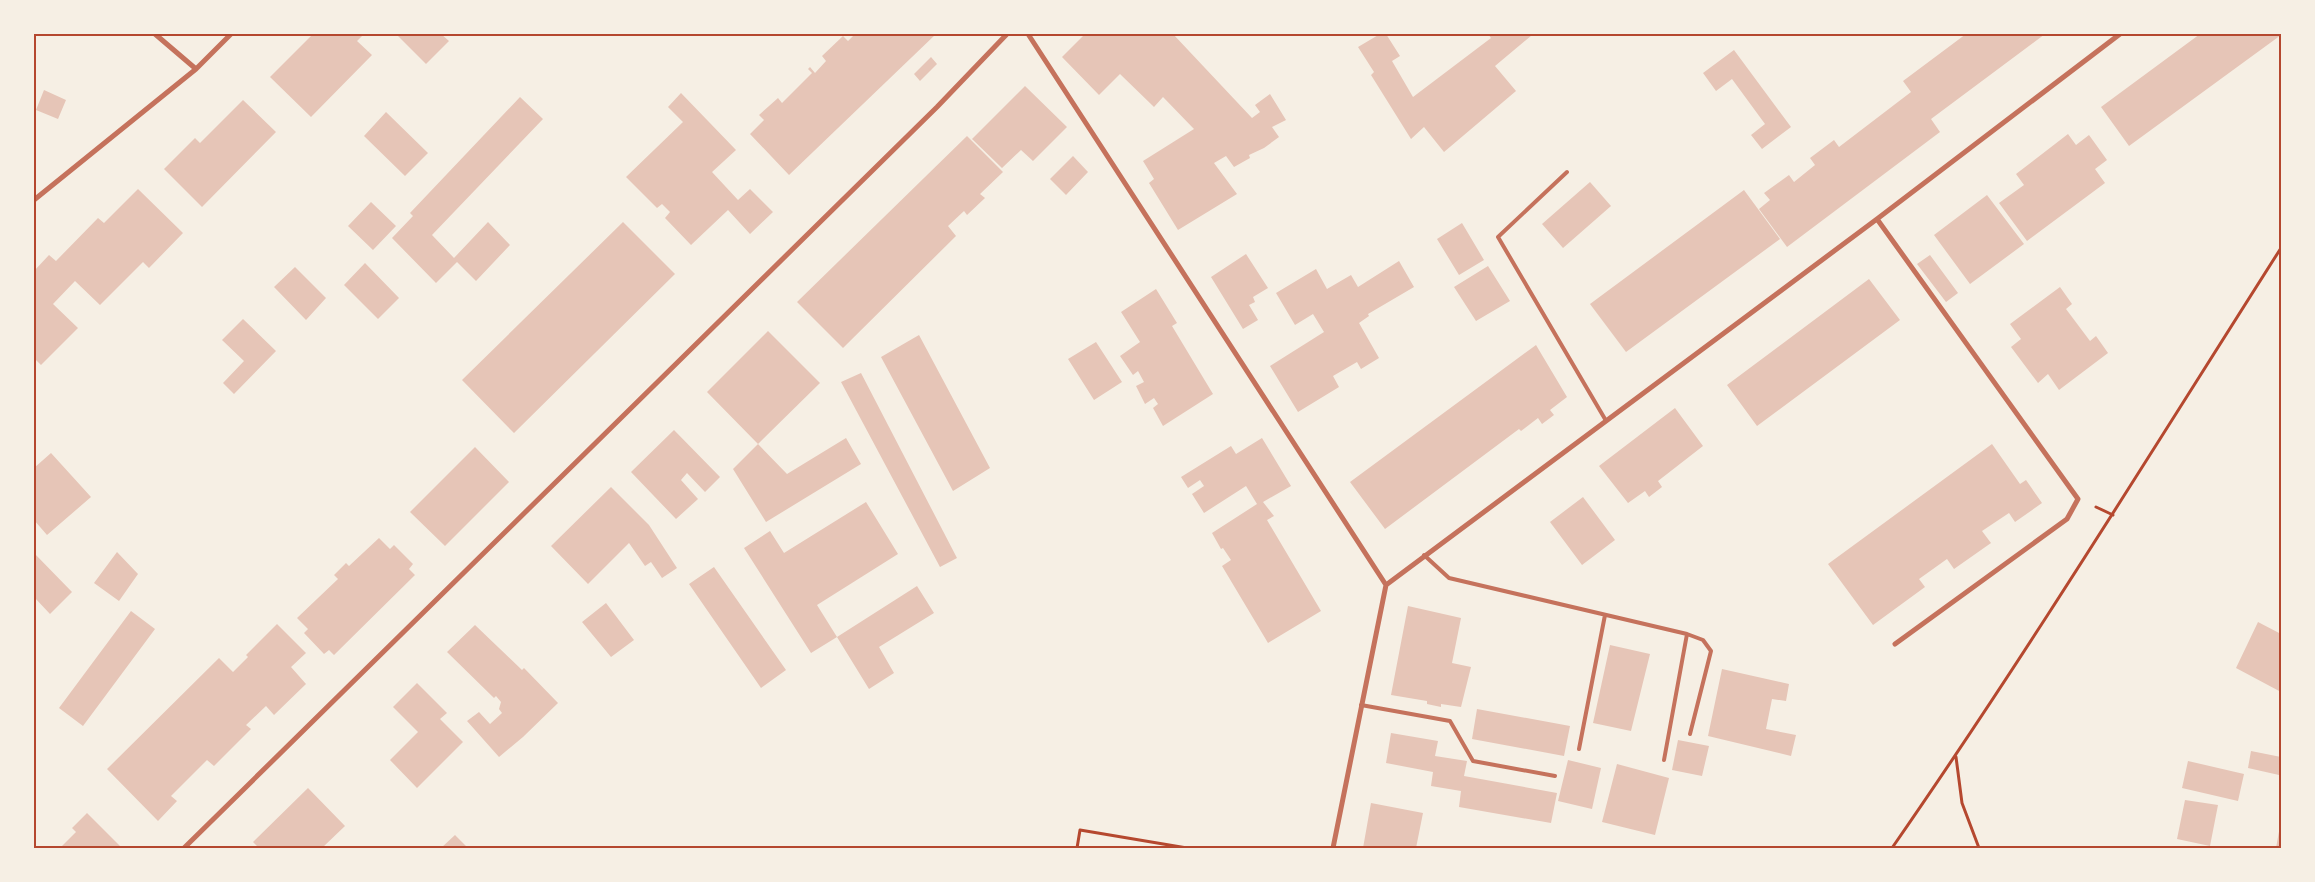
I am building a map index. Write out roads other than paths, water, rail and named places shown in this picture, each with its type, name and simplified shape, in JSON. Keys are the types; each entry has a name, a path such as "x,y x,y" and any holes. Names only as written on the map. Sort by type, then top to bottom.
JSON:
{"street":[{"path":"156,34 196,69"},
{"path":"34,200 196,69 231,34"},
{"path":"184,848 937,107 1007,34"},
{"path":"1028,34 1386,585"},
{"path":"1334,848 1386,585 2120,34"},
{"path":"1876,219 2078,499 2067,519 1895,644"}],"lane":[{"path":"1567,172 1498,236 1605,419"},
{"path":"1424,555 1450,578 1687,634 1703,640 1711,651 1690,734"},
{"path":"1579,749 1605,614"},
{"path":"1664,760 1687,634"},
{"path":"1361,704 1450,722 1474,761 1555,776"}]}
